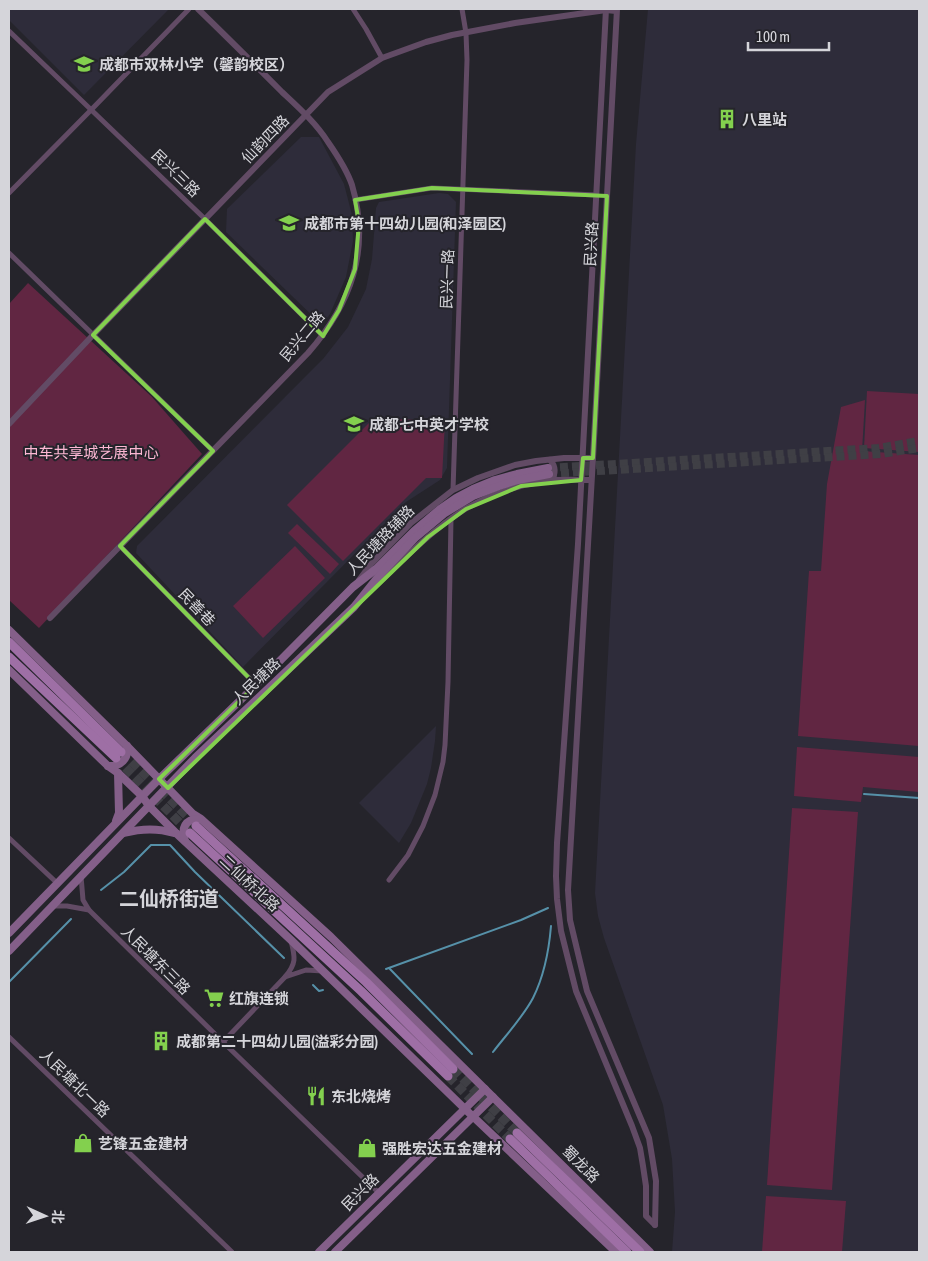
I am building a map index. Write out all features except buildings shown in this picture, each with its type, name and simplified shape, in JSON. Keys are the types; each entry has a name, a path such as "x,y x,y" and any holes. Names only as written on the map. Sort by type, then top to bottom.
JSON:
{"main road":[{"name":"人民塘路","path":"9,933 159,778 256,685 353,587 376,569 414,531 440,509 473,489 496,480 532,470 549,471"},
{"name":"人民塘路","path":"9,951 195,758 354,607 378,577 415,538 445,513 473,496 549,471"},
{"name":"蜀龙路","path":"9,630 121,752 159,778 193,814 196,826 331,937 650,1252"},
{"path":"9,642 121,752"},
{"path":"9,656 121,752 127,754 120,764 108,766"},
{"name":"二仙桥北路","path":"9,670 108,766 142,796 149,806 185,842 291,940 473,1116"},
{"path":"115,824 119,813 118,773"},
{"path":"185,842 184,828 192,819 196,826 366,982 451,1072"},
{"path":"122,834 136,830 166,830 176,833"},
{"name":"民兴路","path":"319,1252 485,1089"},
{"name":"民兴路","path":"335,1252 493,1097"},
{"path":"473,1116 616,1252"},
{"name":"蜀龙路","path":"627,1252 513,1136 640,1252"}],"street":[{"path":"9,193 189,9"},
{"name":"民兴二路","path":"50,618 323,336 350,289 355,269 358,252 359,223 355,200 351,184 328,141 306,115 198,9"},
{"path":"353,9 382,58"},
{"name":"民兴一路","path":"453,490 467,60 466,33 462,9"},
{"name":"民兴路","path":"606,10 582,480 556,876 561,931 576,991 640,1148 646,1186 646,1216 655,1225 656,1181 649,1138 587,990 570,920 568,890 617,10"},
{"name":"仙韵四路","path":"9,424 92,335 328,92 382,58 426,42 515,23 617,10"},
{"name":"民兴三路","path":"9,31 205,219 323,336"},
{"path":"355,200 432,188 607,196"},
{"path":"9,253 212,451"},
{"name":"人民塘路辅路","path":"354,607 428,537 466,509 498,493 521,486 549,471 583,458 593,458"},
{"name":"人民塘路辅路","path":"353,587 371,564 411,523 453,490 478,478 515,465 549,471 582,480 591,480"},
{"path":"389,880 408,855 424,826 435,795 443,762 448,682 451,519"},
{"name":"民善巷","path":"120,546 256,685"},
{"path":"9,838 57,883"},
{"name":"人民塘东三路","path":"81,876 83,900 89,910 379,1193"},
{"path":"52,906 67,906 89,910"},
{"path":"223,1042 291,971 295,956 291,940"},
{"path":"285,977 306,970 323,972"},
{"name":"人民塘北一路","path":"9,1036 232,1252"}],"highlighted area":[{"path":"432,188 607,196 593,458 583,458 581,480 521,486 466,509 428,537 168,788 159,779 256,685 120,546 213,451 93,335 205,219 323,336 339,310 355,269 359,223 355,200"}],"shaded area":[{"name":"成都市双林小学（馨韵校区）","path":"9,9 169,9 84,95 9,20"},
{"path":"648,9 919,9 919,1252 672,1252 675,1212 672,1159 663,1105 598,916 595,893 636,144"},
{"name":"成都市第十四幼儿园(和泽园区)","path":"301,137 319,137 344,184 352,215 353,241 346,277 330,314 322,325 226,232 227,209"},
{"name":"成都七中英才学校","path":"439,193 448,194 456,202 447,468 440,480 406,502 243,667 136,553 137,546 323,359 348,327 366,289 372,259 376,208 379,202"},
{"path":"436,726 427,784 411,823 399,843 359,803"}],"green space":[{"name":"中车共享城艺展中心","path":"28,283 152,397 202,454 39,628 9,600 9,304"},
{"path":"867,391 919,394 919,452 864,448"},
{"path":"865,400 862,451 919,455 919,746 798,736 809,571 821,571 827,484 841,407"},
{"path":"374,418 445,421 442,478 426,478 343,561 287,505"},
{"path":"297,524 339,564 330,574 288,533"},
{"path":"295,546 325,578 263,638 233,606"},
{"path":"797,747 919,757 919,792 863,787 861,802 794,796"},
{"path":"792,808 858,812 832,1190 767,1185"},
{"path":"766,1196 846,1201 842,1252 762,1252"}],"waterway":[{"path":"864,794 919,798"},
{"path":"101,890 124,872 151,845 170,845 195,872 284,958"},
{"path":"386,969 521,920 548,908"},
{"path":"9,982 71,919"},
{"path":"493,1052 533,998 545,963 551,926"},
{"path":"389,968 472,1054"},
{"path":"313,985 319,991 323,990"}],"tunnel":[{"path":"548,468 878,448 919,441"},
{"path":"549,474 881,454 919,448"},
{"path":"122,752 196,825"},
{"path":"116,758 189,832"},
{"path":"453,1069 517,1133"},
{"path":"448,1076 510,1139"}],"place":[{"name":"成都市双林小学（馨韵校区）","path":"84,64"},
{"name":"八里站","path":"727,119"},
{"name":"成都市第十四幼儿园(和泽园区)","path":"289,223"},
{"name":"成都七中英才学校","path":"354,424"},
{"name":"红旗连锁","path":"214,998"},
{"name":"成都第二十四幼儿园(溢彩分园)","path":"161,1041"},
{"name":"东北烧烤","path":"316,1096"},
{"name":"艺锋五金建材","path":"83,1143"},
{"name":"强胜宏达五金建材","path":"367,1148"}],"district":[{"name":"二仙桥街道","path":"169,898"}]}
